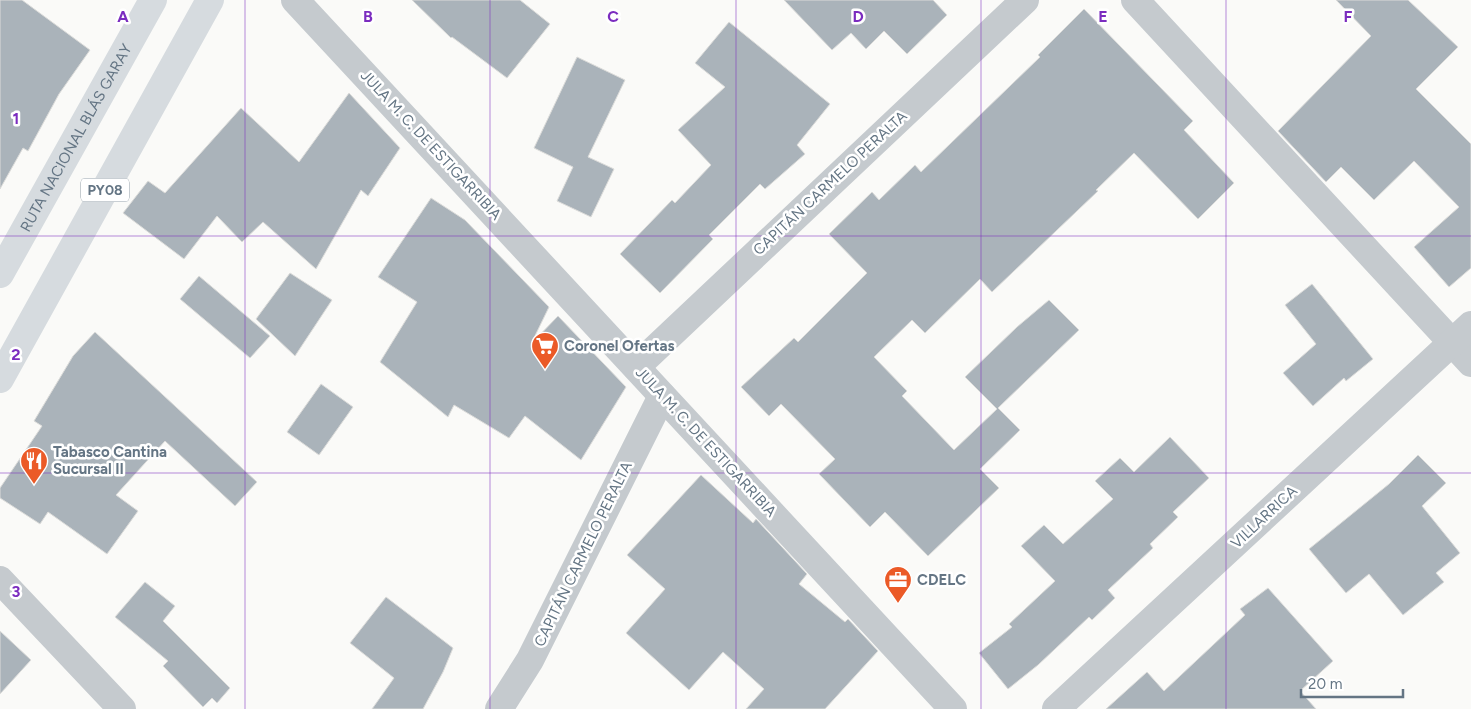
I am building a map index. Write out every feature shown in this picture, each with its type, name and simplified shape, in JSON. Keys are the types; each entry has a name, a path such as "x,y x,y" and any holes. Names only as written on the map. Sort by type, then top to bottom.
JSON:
{"highway":[{"name":"RUTA NACIONAL BLÁS GARAY","path":"0,274 153,0"},
{"name":"PY08","path":"0,379 210,0"}],"street":[{"name":"JULA M. C. DE ESTIGARRIBIA","path":"296,0 953,709"},
{"name":"CAPITÁN CARMELO PERALTA","path":"636,367 1025,0"},
{"path":"1135,0 1462,334 1471,363"},
{"name":"VILLARRICA","path":"1056,709 1462,334"},
{"name":"CAPITÁN CARMELO PERALTA","path":"499,709 530,660 662,396"},
{"path":"0,580 122,709"}],"building":[{"path":"0,0 22,0 90,50 59,94 28,151 23,148 0,189"},
{"path":"412,0 520,0 550,24 507,78 451,38"},
{"path":"784,0 933,0 947,15 907,54 884,31 866,49 851,33 832,50"},
{"path":"1336,0 1408,0 1458,47 1416,89 1471,144 1471,268 1449,287 1414,247 1459,207 1414,161 1374,200 1341,167 1326,182 1278,131 1371,36"},
{"path":"1084,9 1193,121 1184,130 1234,183 1198,219 1134,153 1096,190 1098,191 992,292 980,279 925,333 912,320 874,357 907,391 902,396 954,450 997,409 965,377 1017,327 1049,300 1079,330 998,408 1020,430 980,469 999,488 928,556 885,512 870,527 819,474 835,459 781,404 769,416 741,387 794,338 798,342 867,273 829,234 872,192 879,200 915,165 921,172 1040,57 1038,55"},
{"path":"729,22 830,104 797,145 805,154 765,189 760,184 709,235 713,239 660,293 620,254 672,200 675,203 711,165 678,130 725,87 695,63"},
{"path":"577,57 625,80 588,157 614,169 591,217 557,201 573,167 534,148"},
{"path":"349,93 400,148 368,196 361,190 316,269 263,222 242,242 217,216 184,259 123,213 148,181 165,193 241,108 299,162"},
{"path":"431,198 465,220 549,307 531,344 558,316 626,387 581,460 525,416 509,438 454,405 448,417 380,362 417,302 378,277"},
{"path":"290,273 332,300 295,356 256,319"},
{"path":"199,276 270,336 250,358 180,299"},
{"path":"1312,284 1373,359 1346,381 1344,378 1313,406 1283,373 1316,344 1285,305"},
{"path":"95,332 257,482 235,506 165,441 116,495 138,511 107,554 48,512 40,524 0,498 0,488 42,426 34,421 73,356"},
{"path":"321,384 353,407 319,455 287,432"},
{"path":"1170,437 1209,478 1173,512 1178,517 1150,544 1153,548 1108,590 1115,598 1092,620 1089,617 1038,665 1008,689 979,653 1012,627 1009,624 1055,581 1021,546 1044,525 1063,544 1113,499 1095,481 1120,458 1134,472"},
{"path":"1418,455 1446,483 1422,506 1460,553 1436,573 1444,582 1403,615 1369,574 1346,593 1309,549 1389,484"},
{"path":"701,475 753,523 756,519 807,574 799,584 845,622 848,619 878,651 825,709 746,709 764,689 723,652 689,690 626,633 665,589 627,555"},
{"path":"145,582 175,606 163,621 230,688 217,703 212,698 203,707 163,666 168,661 115,617"},
{"path":"1268,588 1333,661 1300,691 1316,709 1106,709 1147,672 1164,691 1245,615 1240,609"},
{"path":"386,597 453,648 443,672 423,709 372,709 394,678 350,643"},
{"path":"0,631 31,660 0,694"}],"place":[{"name":"Coronel Ofertas","path":"545,370"},
{"name":"Tabasco Cantina Sucursal II","path":"34,485"},
{"name":"CDELC","path":"898,604"}]}
